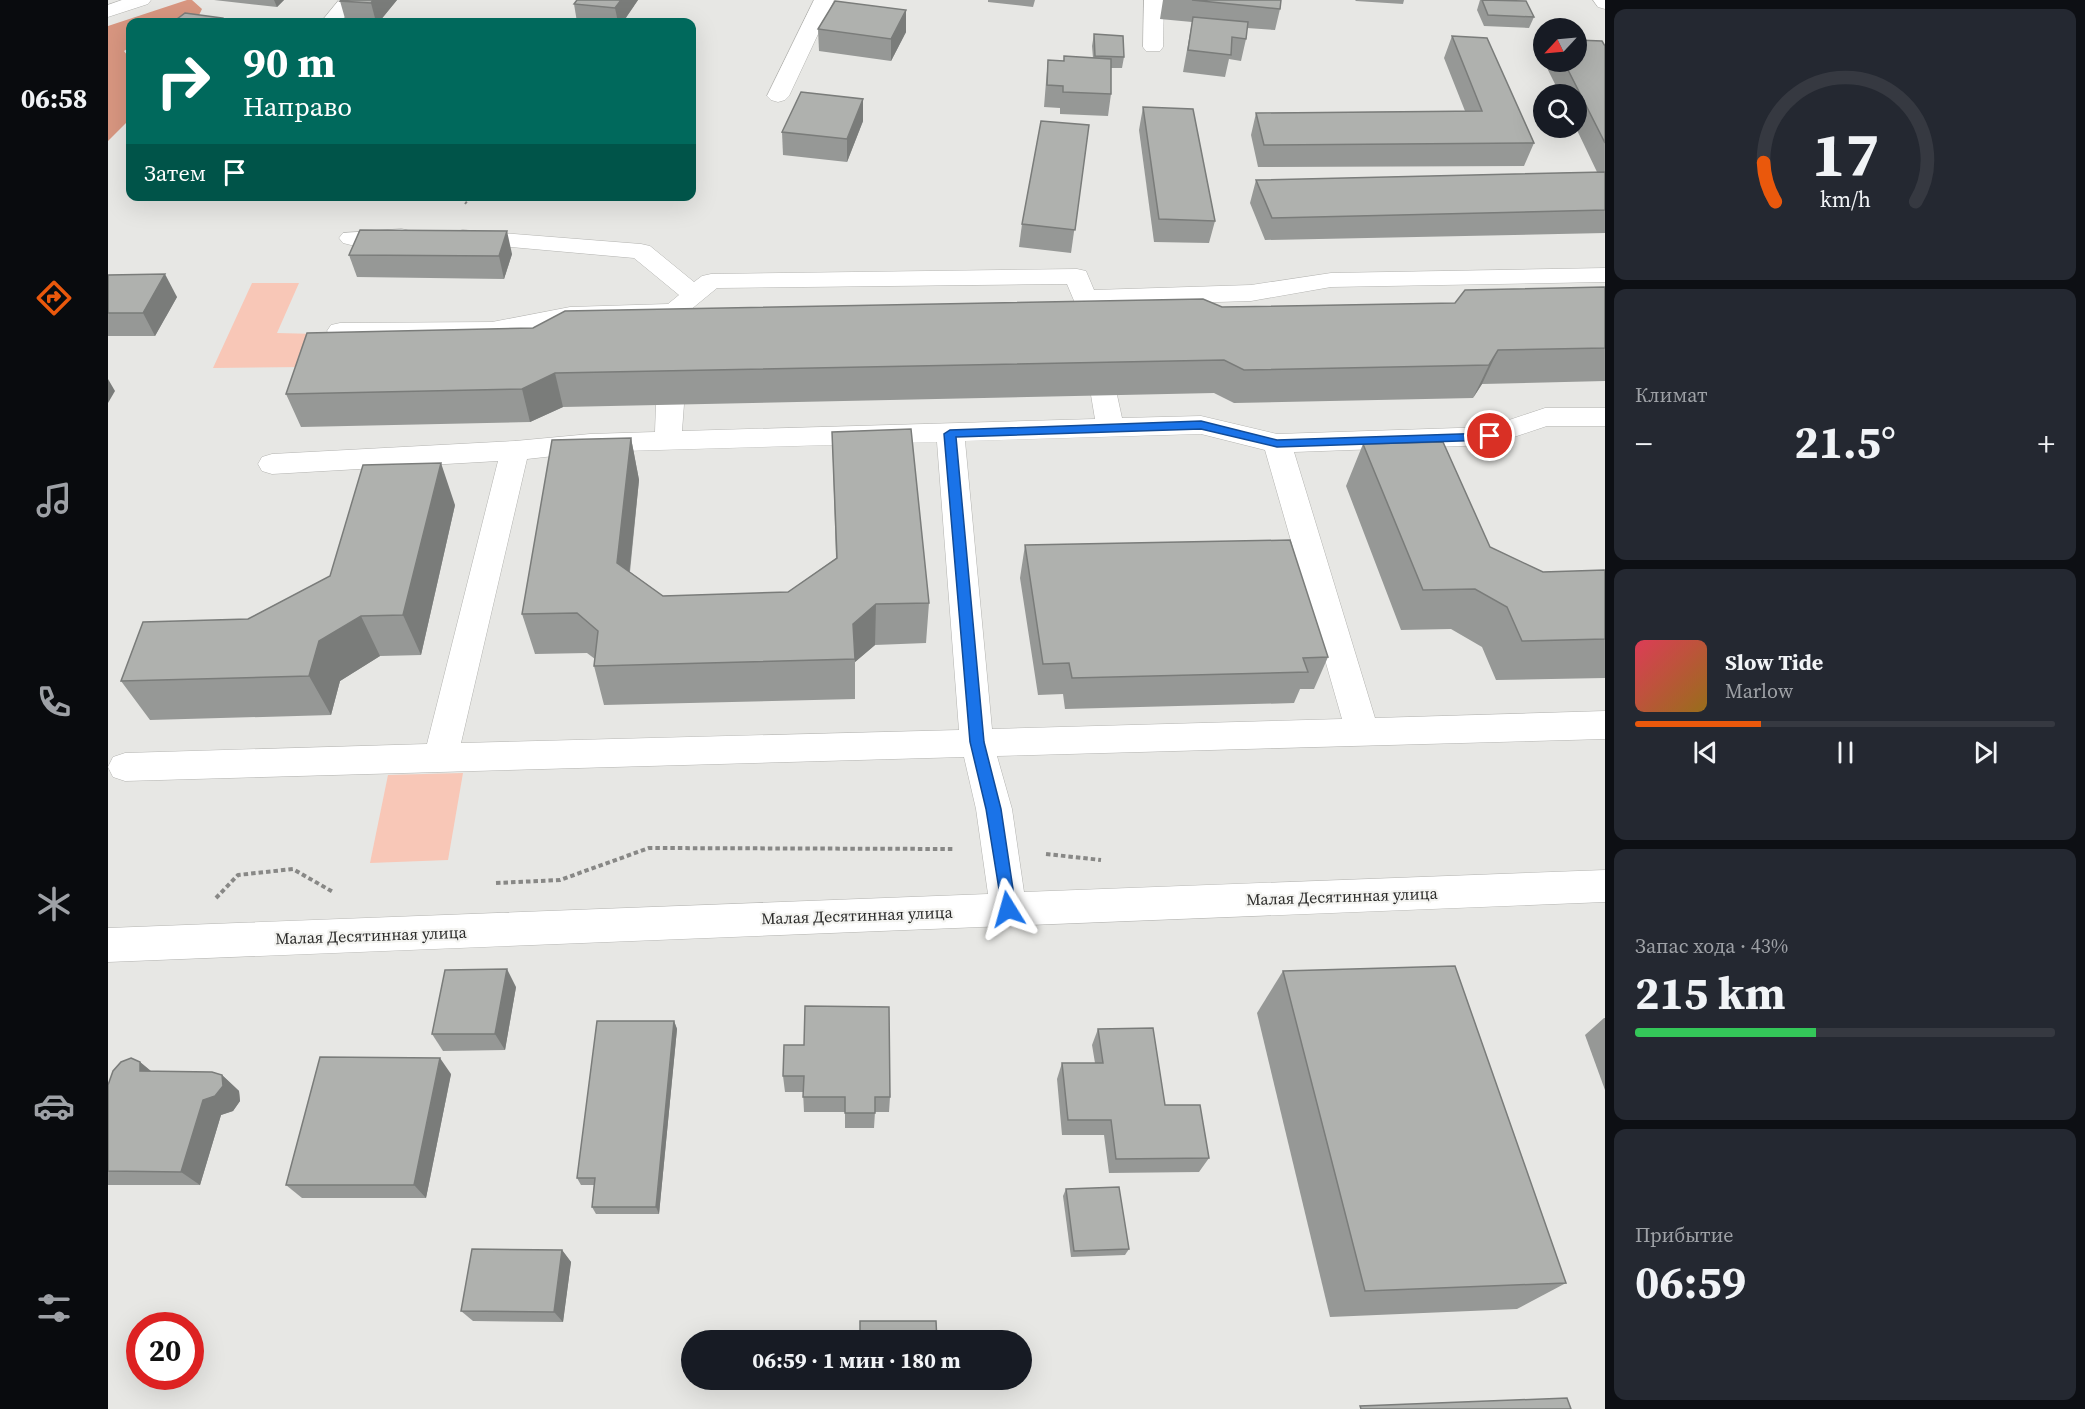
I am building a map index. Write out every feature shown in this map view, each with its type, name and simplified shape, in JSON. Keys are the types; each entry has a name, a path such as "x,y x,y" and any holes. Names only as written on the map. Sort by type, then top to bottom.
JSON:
{"street":[{"path":"108,11 141,0"},
{"path":"334,18 350,0"},
{"path":"778,96 824,0"},
{"path":"1153,47 1154,0"},
{"path":"351,238 433,235 641,251 673,280 694,295"},
{"path":"1084,298 1251,293 1331,280 1605,275"},
{"path":"340,331 492,330 570,315 673,322 694,295 711,281 1077,276 1089,325"},
{"path":"1104,396 1110,428"},
{"path":"668,441 670,404"},
{"path":"272,464 515,451 590,443 1201,425 1277,443 1490,436 1545,417 1605,417"},
{"path":"950,434 977,742 994,809 1008,909"},
{"path":"1277,443 1363,733"},
{"path":"441,757 515,451"},
{"path":"125,767 1605,725"},
{"name":"Малая Десятинная улица","path":"108,945 1605,885"}],"path":[{"path":"489,884 560,880 649,848 1000,849 1104,860"},
{"path":"172,943 238,875 292,869 333,892 345,892"}],"shaded area":[{"path":"187,0 192,0 202,9 198,18 132,18"},
{"path":"126,20 126,50 124,51 126,54 126,123 108,141 108,26"},
{"path":"252,283 299,283 277,333 317,334 304,367 213,368"},
{"path":"463,773 448,860 370,863 388,775"}],"building":[{"path":"341,0 373,0 371,3"},
{"path":"577,0 621,0 615,8 574,4"},
{"path":"1192,0 1281,0 1280,9"},
{"path":"1482,0 1526,1 1534,17 1488,15"},
{"path":"835,1 906,10 891,39 818,29"},
{"path":"185,13 222,18 178,18"},
{"path":"1193,17 1248,22 1246,39 1232,37 1231,55 1188,50"},
{"path":"1094,34 1123,36 1124,57 1095,56"},
{"path":"1452,36 1487,38 1534,143 1264,145 1256,113 1482,111"},
{"path":"1587,40 1602,41 1605,46 1605,143 1587,107 1587,84 1575,84 1569,72 1587,72"},
{"path":"1064,56 1111,59 1111,94 1063,92 1063,86 1047,85 1048,60 1064,61"},
{"path":"801,92 863,99 847,139 782,132"},
{"path":"1143,107 1193,109 1215,221 1159,219"},
{"path":"1041,121 1089,125 1075,230 1022,224"},
{"path":"1605,172 1605,210 1272,218 1256,180"},
{"path":"360,230 507,231 499,256 349,255"},
{"path":"165,274 143,313 108,313 108,275"},
{"path":"1605,287 1605,348 1498,350 1489,365 1244,370 1224,360 555,373 522,389 286,394 307,333 533,328 565,311 1203,299 1222,307 1455,303 1465,290"},
{"path":"911,429 929,603 876,604 853,624 855,659 594,666 598,631 577,613 522,614 552,440 631,438 617,563 663,596 788,592 837,558 832,432"},
{"path":"1443,442 1490,547 1543,572 1605,570 1605,639 1522,641 1507,607 1475,589 1423,590 1363,444"},
{"path":"441,463 403,615 361,616 319,641 309,676 121,681 143,622 248,619 330,576 363,465"},
{"path":"1290,540 1328,657 1303,658 1308,672 1072,678 1069,663 1043,664 1025,545"},
{"path":"1455,966 1566,1283 1365,1291 1283,971"},
{"path":"507,969 495,1034 432,1034 445,970"},
{"path":"805,1006 889,1007 890,1097 875,1097 875,1113 845,1113 845,1097 803,1097 804,1076 783,1076 784,1045 804,1045"},
{"path":"597,1021 674,1021 656,1207 592,1207 595,1178 577,1178"},
{"path":"1153,1028 1165,1105 1200,1105 1209,1158 1116,1159 1111,1120 1068,1120 1062,1063 1103,1063 1098,1029"},
{"path":"320,1057 440,1058 414,1185 286,1185"},
{"path":"131,1058 140,1062 140,1071 212,1072 222,1075 223,1086 215,1096 203,1100 181,1172 108,1171 108,1085 113,1071 121,1062"},
{"path":"1119,1187 1129,1249 1074,1251 1066,1189"},
{"path":"472,1249 562,1250 554,1312 461,1311"},
{"path":"860,1321 936,1321 936,1330 860,1330"},
{"path":"1567,1398 1571,1409 1361,1409 1360,1406"}],"route":[{"path":"1008,909 994,809 977,742 950,434 1201,425 1277,443 1490,436"}]}
